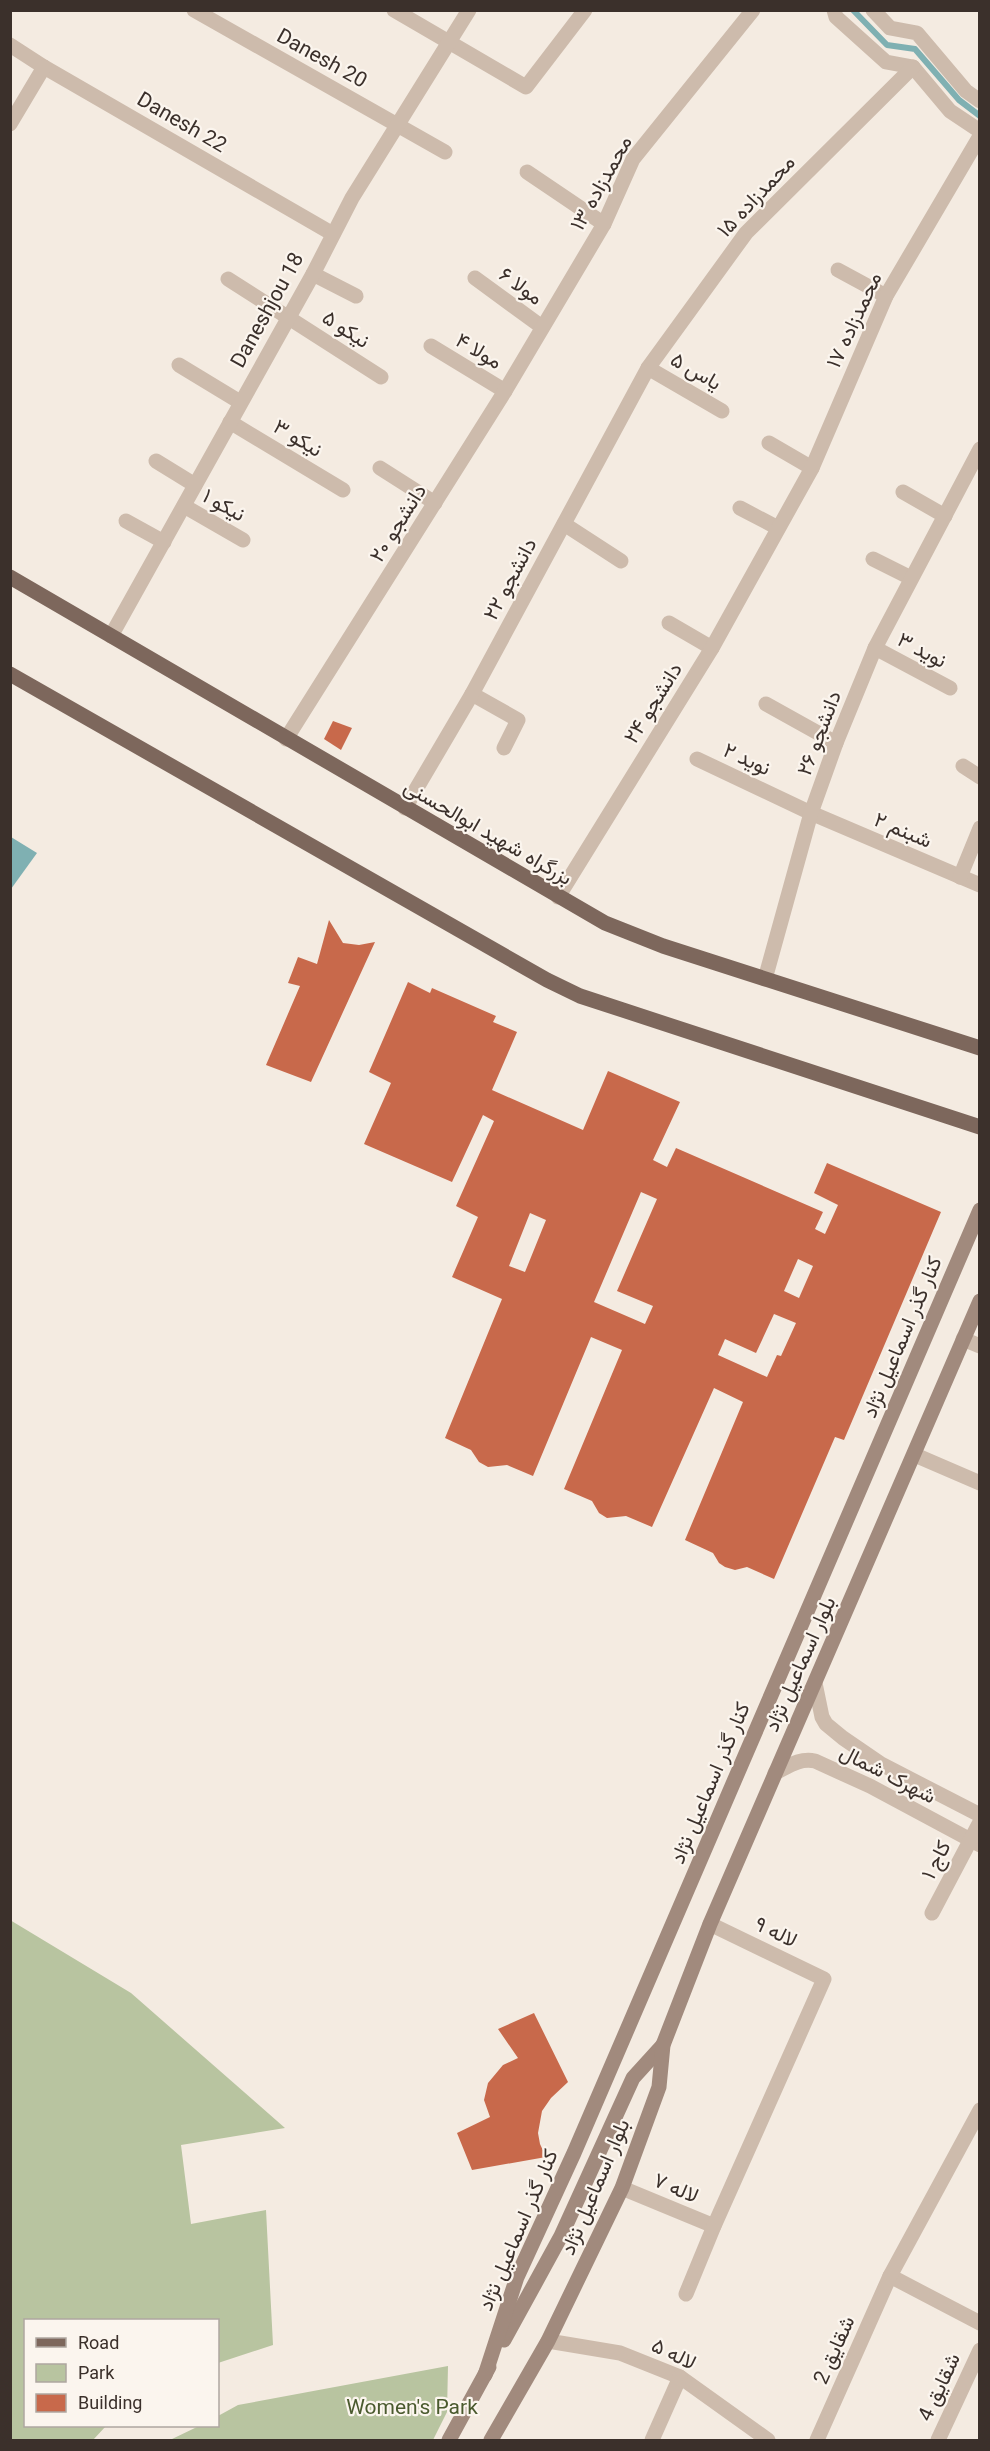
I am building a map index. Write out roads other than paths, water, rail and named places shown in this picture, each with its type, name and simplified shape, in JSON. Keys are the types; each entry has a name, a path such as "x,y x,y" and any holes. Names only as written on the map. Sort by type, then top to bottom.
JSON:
{"main road":[{"name":"بزرگراه شهید ابوالحسنی","path":"10,577 605,923 765,979 980,1048"},
{"path":"10,674 562,988 595,1002 980,1129"},
{"name":"کنار گذر اسماعیل نژاد","path":"485,2375 517,2277 578,2142 980,1210"},
{"name":"بلوار اسماعیل نژاد","path":"491,2440 548,2341 622,2188 659,2087 663,2045 710,1924 980,1301"},
{"name":"بلوار اسماعیل نژاد","path":"485,2375 561,2236 633,2078 663,2045"},
{"path":"449,2440 485,2375"}],"street":[{"name":"Danesh 20","path":"194,10 445,152"},
{"path":"394,10 526,87 585,10"},
{"name":"Daneshjou 18","path":"111,636 313,274 352,198 469,10"},
{"name":"محمدزاده ۱۳","path":"542,327 604,224 633,159 753,10"},
{"path":"834,10 836,17 886,62 913,67 950,111 980,131"},
{"path":"873,10 890,28 917,33 966,91 980,101"},
{"name":"Danesh 22","path":"10,45 44,67 333,234"},
{"path":"10,123 44,67"},
{"name":"محمدزاده ۱۵","path":"648,368 746,232 913,67"},
{"name":"محمدزاده ۱۷","path":"778,528 812,468 886,296 980,136"},
{"path":"526,172 604,224"},
{"path":"838,270 886,296"},
{"path":"313,274 356,296"},
{"name":"مولا ۶","path":"475,278 542,327"},
{"name":"نیکو ۵","path":"228,279 381,376"},
{"name":"دانشجو ۲۰","path":"286,738 506,391 542,327"},
{"name":"مولا ۴","path":"431,346 506,391"},
{"path":"179,365 240,402"},
{"name":"یاس ۵","path":"648,368 722,411"},
{"name":"دانشجو ۲۲","path":"405,808 472,694 648,368"},
{"name":"نیکو ۳","path":"230,422 343,490"},
{"path":"769,443 812,468"},
{"name":"دانشجو ۲۶","path":"765,979 811,813 836,743 875,648 980,449"},
{"path":"156,461 195,484"},
{"path":"380,468 435,503"},
{"path":"903,492 945,516"},
{"name":"نیکو ۱","path":"184,507 243,540"},
{"path":"740,508 778,528"},
{"path":"126,521 164,542"},
{"path":"564,524 621,561"},
{"name":"دانشجو ۲۴","path":"558,897 712,648 778,528"},
{"path":"873,559 911,578"},
{"path":"669,623 712,648"},
{"name":"نوید ۳","path":"875,648 950,688"},
{"path":"472,694 518,720 504,748"},
{"path":"766,704 836,743"},
{"name":"نوید ۲","path":"697,759 811,813"},
{"path":"963,766 980,777"},
{"name":"شبنم ۲","path":"811,813 980,885"},
{"path":"960,877 980,828"},
{"path":"963,1339 980,1346"},
{"path":"915,1455 980,1483"},
{"name":"شهرک شمال","path":"815,1683 822,1717 826,1724 977,1830"},
{"name":"شهرک شمال","path":"775,1773 796,1761 806,1759 815,1761 977,1830"},
{"path":"870,1786 881,1764"},
{"name":"کاج ۱","path":"932,1913 977,1830"},
{"name":"لاله ۹","path":"710,1924 824,1979 714,2226"},
{"name":"شقايق 2","path":"817,2440 890,2276 980,2110"},
{"name":"لاله ۷","path":"622,2188 714,2226"},
{"path":"686,2294 714,2226"},
{"path":"890,2276 980,2323"},
{"name":"لاله ۵","path":"548,2341 620,2353 681,2377 768,2440"},
{"name":"شقايق 4","path":"938,2440 980,2350"},
{"path":"652,2440 681,2377"}],"water":[{"path":"11,837 37,853 11,889"}],"waterway":[{"path":"853,10 887,45 915,49 959,100 980,116"}],"park label":[{"name":"Women's Park","path":"412,2407"}]}
